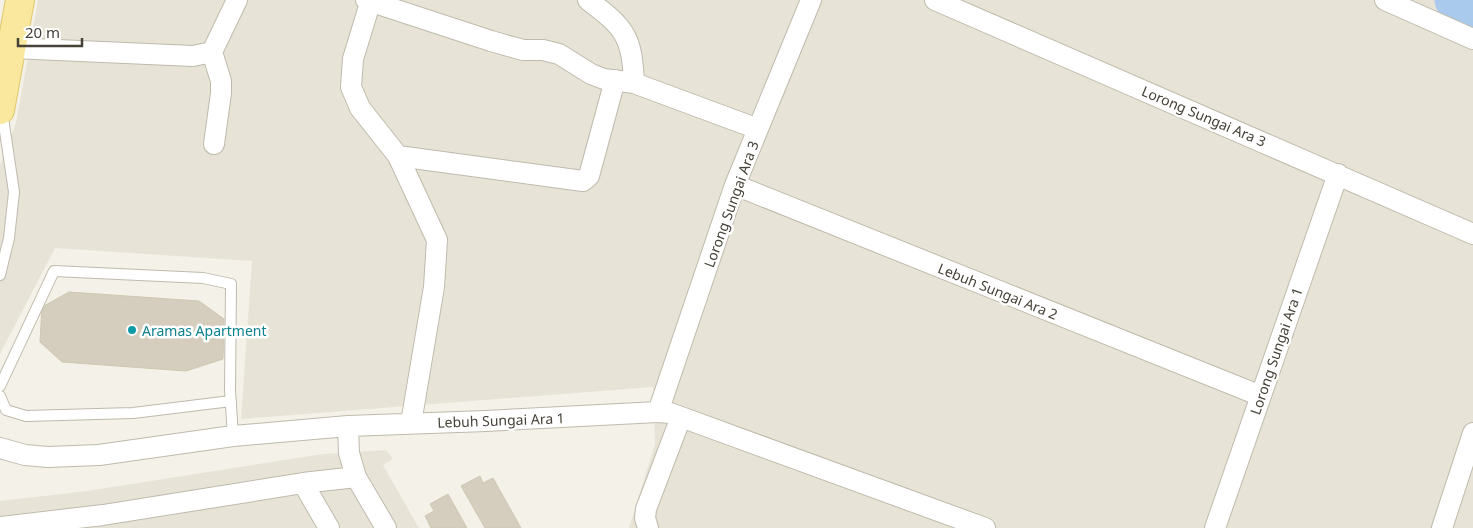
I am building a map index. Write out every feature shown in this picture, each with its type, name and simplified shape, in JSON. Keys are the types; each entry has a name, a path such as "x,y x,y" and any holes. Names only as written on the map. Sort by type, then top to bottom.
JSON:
{"main road":[{"path":"1,108 20,0"}],"street":[{"path":"214,144 221,81 212,52 237,0"},
{"path":"398,156 582,181 589,176 633,64 630,44 623,31 612,18 588,0"},
{"name":"Lorong Sungai Ara 3","path":"658,412 736,185 811,0"},
{"name":"Lorong Sungai Ara 3","path":"935,0 1473,234"},
{"path":"1385,0 1473,39"},
{"path":"411,423 434,287 437,240 398,156 360,108 351,87 353,59 369,1 523,50 542,50 559,54 591,74 604,79 625,81 758,129"},
{"path":"12,48 193,56 212,52"},
{"name":"Lorong Sungai Ara 1","path":"1215,528 1338,174"},
{"name":"Lebuh Sungai Ara 2","path":"736,185 1261,396"},
{"name":"Lebuh Sungai Ara 1","path":"0,448 25,455 48,457 99,455 233,436 348,426 486,422 658,412 670,413 985,528"},
{"path":"648,527 645,518 646,509 681,417"},
{"path":"348,426 348,453 356,477 386,528"},
{"path":"1442,528 1473,432"},
{"path":"0,527 103,515 302,483 356,477"},
{"path":"302,483 328,528"}],"lane":[{"path":"0,275 9,238 14,192 1,108"},
{"path":"0,386 54,271 203,278 231,284 231,401 233,436"},
{"path":"0,396 6,410 26,416 133,413 231,401"}],"shaded area":[{"path":"38,0 1473,0 1473,528 629,528 655,444 653,387 241,419 252,261 55,248 0,354 0,165 16,123"},
{"path":"386,450 393,459 383,465 419,528 0,528 0,501 87,491 323,454"}],"building":[{"name":"Aramas Apartment","path":"69,292 199,301 224,319 223,359 186,371 62,362 40,342 42,307"},
{"path":"480,476 483,483 493,478 521,528 485,528 461,486"},
{"path":"448,494 467,528 431,528 425,516 434,511 430,504"}],"waterway":[{"path":"1454,0 1473,9"}],"place":[{"name":"Aramas Apartment","path":"132,330"}]}
